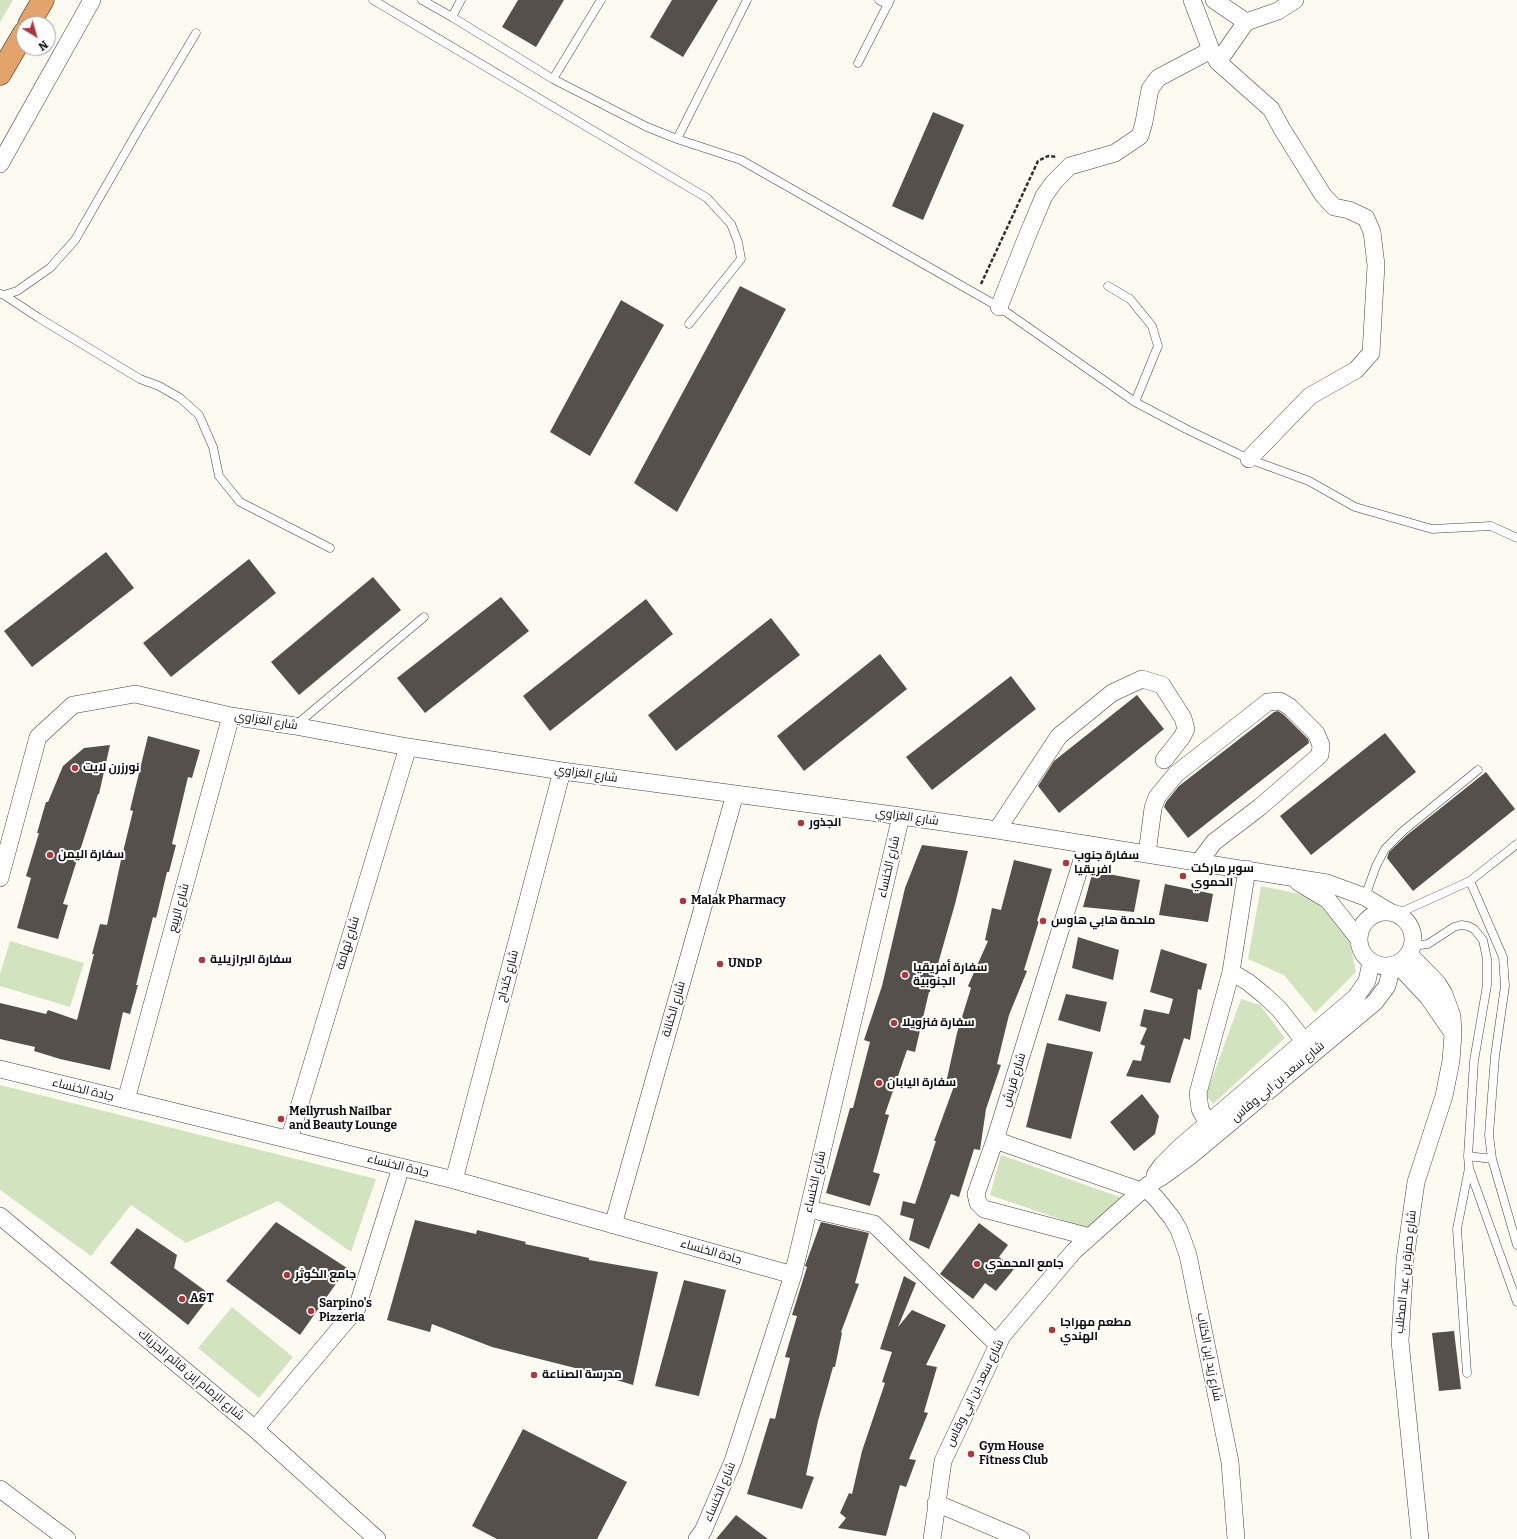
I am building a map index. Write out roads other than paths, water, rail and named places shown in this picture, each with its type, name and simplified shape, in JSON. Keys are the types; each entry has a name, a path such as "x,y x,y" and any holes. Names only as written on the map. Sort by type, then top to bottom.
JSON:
{"highway":[{"path":"34,16 43,0"},
{"path":"0,74 16,47"}],"street":[{"path":"0,164 92,0"},
{"path":"1192,0 1214,56 1271,109 1323,195 1334,207 1349,210 1366,218 1372,232 1376,265 1371,353 1356,370 1310,396 1249,459"},
{"path":"1214,0 1246,22"},
{"path":"999,307 1044,196 1054,182 1070,166 1115,153 1140,136 1150,89 1158,78 1214,56 1246,22 1278,11 1295,0"},
{"path":"997,830 1059,736 1112,693 1142,679 1162,685 1183,718 1186,729 1182,738 1164,760"},
{"name":"شارع الغزاوي","path":"0,878 38,737 73,705 135,694 231,716 408,747 562,771 901,816 1247,869 1327,883 1365,897 1393,913"},
{"path":"1147,854 1153,808 1157,797 1176,774 1268,702 1280,701 1290,707 1316,733 1321,745 1320,755 1260,807 1214,842 1199,862"},
{"name":"شارع الربيع","path":"126,1100 231,716"},
{"name":"شارع تهامة","path":"289,1140 408,747"},
{"name":"شارع كنداح","path":"454,1180 562,771"},
{"name":"شارع الكنانة","path":"613,1225 735,794"},
{"name":"شارع الخنساء","path":"697,1539 703,1531 733,1461 793,1275 901,816"},
{"name":"شارع قريش","path":"1087,844 995,1140 976,1194 978,1203 984,1209 1090,1237"},
{"path":"1208,1124 1200,1109 1198,1092 1231,972 1247,869"},
{"name":"شارع الغزاوي","path":"1293,878 1328,900 1358,938"},
{"path":"1382,912 1393,913 1404,918 1412,931 1413,938 1403,957 1377,966 1361,952 1358,938 1363,924 1368,918 1382,912"},
{"name":"شارع حمزة بن عبد المطلب","path":"1403,957 1438,984 1444,994 1452,1016 1453,1034 1451,1061 1444,1096 1416,1182 1405,1260 1400,1341 1420,1539"},
{"name":"شارع سعد بن ابي وقاس","path":"932,1539 943,1461 1002,1336 1069,1257 1090,1237 1145,1188 1189,1157 1374,1002 1387,986 1403,957"},
{"name":"شارع سعد بن ابي وقاس","path":"1145,1188 1170,1156 1356,997 1366,981 1371,962"},
{"path":"1231,972 1248,982 1279,1009 1304,1041"},
{"name":"جادة الخنساء","path":"0,1069 454,1180 793,1275"},
{"path":"995,1140 1145,1188"},
{"path":"255,1429 357,1308 401,1167"},
{"name":"شارع زيد إبن الكتاب","path":"1145,1188 1155,1197 1172,1218 1179,1230 1188,1255 1230,1462 1236,1539"},
{"path":"809,1209 874,1224 998,1345"},
{"name":"شارع الإمام إبن قائم الجزياك","path":"0,1216 255,1429 377,1539"},
{"path":"0,1489 67,1539"},
{"path":"936,1503 1021,1539"}],"lane":[{"path":"373,0 707,198 731,224 738,242 741,259 689,324"},
{"path":"422,0 553,79 647,127 741,160 999,307 1135,402 1188,430 1249,459 1309,482 1355,507 1432,529 1491,526 1517,538"},
{"path":"452,17 461,0"},
{"path":"553,79 601,0"},
{"path":"678,139 747,0"},
{"path":"858,63 889,2 879,0"},
{"path":"2,294 16,291 50,268 75,240 196,33"},
{"path":"1108,286 1130,299 1152,326 1158,346 1135,402"},
{"path":"2,294 140,379 159,386 180,398 199,415 213,447 219,476 240,502 330,548"},
{"path":"295,726 424,617"},
{"path":"1365,897 1376,866 1385,850 1403,831 1478,770"},
{"path":"1393,913 1470,882 1517,844"},
{"path":"1470,882 1503,956 1505,986 1495,1056 1489,1135 1492,1160 1517,1245"},
{"path":"1403,957 1460,925 1468,926 1474,929 1479,934 1484,946 1488,985 1474,1061 1468,1156 1469,1168 1457,1229 1467,1373"},
{"path":"1468,1156 1492,1160"},
{"path":"1469,1168 1517,1302"}],"place":[{"name":"نورزرن لايت","path":"75,768"},
{"name":"الجذور","path":"801,823"},
{"name":"سفارة اليمن","path":"50,855"},
{"name":"سفارة جنوب افريقيا","path":"1066,863"},
{"name":"سوبر ماركت الحموي","path":"1183,876"},
{"name":"Malak Pharmacy","path":"683,901"},
{"name":"ملحمة هابي هاوس","path":"1043,921"},
{"name":"سفارة البرازيلية","path":"202,960"},
{"name":"UNDP","path":"720,964"},
{"name":"سفارة أفريقيا الجنوبية","path":"905,975"},
{"name":"سفارة فنزويلا","path":"894,1023"},
{"name":"سفارة اليابان","path":"879,1083"},
{"name":"Mellyrush Nailbar and Beauty Lounge","path":"281,1119"},
{"name":"جامع المحمدي","path":"977,1264"},
{"name":"جامع الكوثر","path":"287,1275"},
{"name":"A&T","path":"182,1299"},
{"name":"Sarpino's Pizzeria","path":"311,1311"},
{"name":"مطعم مهراجا الهندي","path":"1052,1330"},
{"name":"مدرسة الصناعة","path":"534,1375"},
{"name":"Gym House Fitness Club","path":"971,1454"}]}
